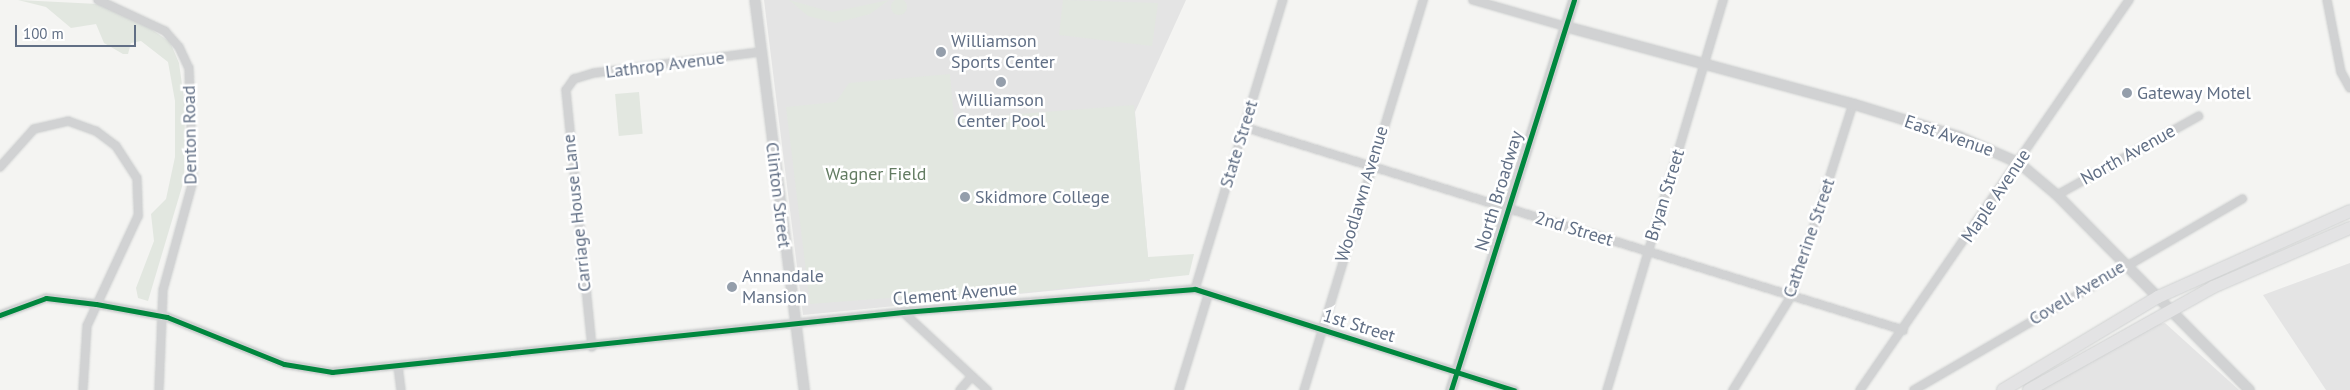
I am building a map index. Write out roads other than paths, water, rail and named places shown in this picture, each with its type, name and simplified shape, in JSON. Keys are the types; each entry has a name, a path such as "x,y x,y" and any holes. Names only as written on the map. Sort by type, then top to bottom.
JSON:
{"highway":[{"path":"2003,390 2158,297 2350,211"},
{"path":"2029,390 2170,310 2350,228"}],"street":[{"name":"Denton Road","path":"98,0 165,31 179,47 188,68 193,181 160,316 159,390"},
{"name":"Clinton Street","path":"755,0 760,52 804,390"},
{"name":"State Street","path":"1195,289 1284,0"},
{"name":"Woodlawn Avenue","path":"1304,390 1370,166 1423,0"},
{"path":"1473,0 1567,27"},
{"name":"North Broadway","path":"1452,390 1574,0"},
{"name":"Bryan Street","path":"1607,390 1723,0"},
{"name":"Maple Avenue","path":"1860,390 2019,163 2129,0"},
{"path":"2328,0 2341,72 2350,88"},
{"name":"East Avenue","path":"1567,27 1853,104 1960,137 2019,163 2057,195 2249,390"},
{"name":"Lathrop Avenue","path":"572,82 594,73 760,52"},
{"name":"Carriage House Lane","path":"572,82 566,90 566,105 592,347"},
{"name":"Catherine Street","path":"1733,390 1792,294 1853,104"},
{"name":"North Avenue","path":"2057,195 2199,116"},
{"path":"0,167 34,129 68,121 96,131 129,162 137,178 138,216 86,326 83,390"},
{"name":"2nd Street","path":"1244,128 1648,252 1792,294 1903,330"},
{"name":"Covell Avenue","path":"1914,390 2126,264 2242,199"},
{"name":"Clement Avenue","path":"0,315 46,298 96,304 160,316 300,369 332,372 797,327 903,312 1195,289"},
{"name":"1st Street","path":"1195,289 1208,295 1321,328 1514,390"},
{"path":"1179,390 1208,295"},
{"path":"903,312 987,390"},
{"path":"398,366 401,390"},
{"path":"960,390 972,376"}],"place":[{"name":"Williamson Sports Center","path":"941,52"},
{"name":"Williamson Center Pool","path":"1001,82"},
{"name":"Gateway Motel","path":"2127,93"},
{"name":"Skidmore College","path":"965,197"},
{"name":"Annandale Mansion","path":"732,287"}],"park label":[{"name":"Wagner Field","path":"876,174"}]}
